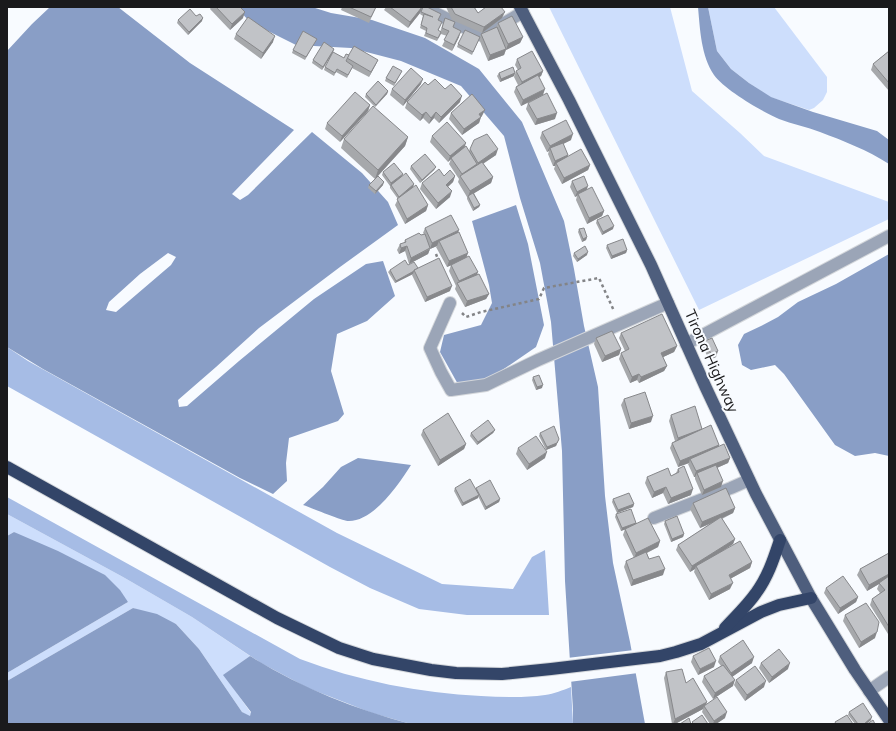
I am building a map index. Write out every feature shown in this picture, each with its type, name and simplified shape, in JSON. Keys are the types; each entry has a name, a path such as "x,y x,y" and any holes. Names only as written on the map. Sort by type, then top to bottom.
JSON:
{"highway":[{"path":"7,467 308,635 339,648 398,665 456,673 502,674 660,656 693,647 719,635 760,612 779,605 811,598"},
{"path":"719,635 761,587 775,556 780,540"}],"main road":[{"name":"Tirona Highway","path":"521,10 610,180 651,265 749,480 780,540 811,598 854,670 889,720"}],"street":[{"path":"423,7 480,36 484,35 521,10"},
{"path":"686,344 889,236"},
{"path":"450,303 430,348 451,390 486,385 538,360 668,303"},
{"path":"654,518 749,480"},
{"path":"869,691 889,677"}],"path":[{"path":"481,312 539,299 544,288 599,278 620,324"}],"shaded area":[{"path":"50,7 118,7 190,63 294,130 232,194 240,200 248,195 312,132 362,173 388,202 398,225 259,328 178,400 179,407 187,406 314,299 366,264 383,261 395,296 367,321 337,334 331,371 344,414 338,421 289,438 286,463 287,481 273,494 240,478 43,369 7,347 7,51","holes":["168,253 176,257 171,265 116,312 106,310 109,302 140,274"]},
{"path":"236,7 312,7 331,13 372,20 425,38 479,69 522,122 564,221 574,269 584,326 598,387 605,496 613,563 630,642 645,724 573,724 565,581 562,451 551,322 540,263 520,198 504,136 461,86 401,61 351,48 296,45 250,22"},
{"path":"549,7 670,7 692,91 764,156 889,202 889,219 699,310"},
{"path":"698,7 708,7 717,51 731,69 771,97 813,112 877,131 889,140 889,164 847,142 779,119 753,106 726,87 714,75 706,59 702,42"},
{"path":"708,7 774,7 827,77 827,92 823,100 814,108 809,110 770,97 731,69 717,51"},
{"path":"516,205 528,244 544,325 536,347 482,384 459,386 440,352 444,335 481,325 492,303 489,285 472,221"},
{"path":"889,254 889,456 875,453 855,456 835,445 784,374 775,365 751,370 742,365 738,345 744,334 778,317 798,302 836,284"},
{"path":"7,347 28,361 337,533 442,584 513,589 532,557 545,550 549,615 467,615 419,609 370,588 7,386"},
{"path":"358,458 411,465 400,482 385,500 368,515 358,519 349,521 345,520 303,505 323,487 341,467"},
{"path":"7,497 300,659 367,680 435,692 497,697 529,697 552,694 571,687 573,724 411,724 372,713 308,688 261,663 192,617 123,577 7,514"},
{"path":"7,514 123,577 192,617 250,656 224,675 251,713 250,717 242,712 199,649 176,624 133,608 7,681 7,673 128,602 14,532 7,536"},
{"path":"14,532 58,551 105,575 120,590 128,602 7,673 7,536"},
{"path":"133,608 157,614 176,624 199,649 242,712 250,716 251,712 223,675 250,656 288,678 328,696 411,724 7,724 7,681"}],"pier":[{"path":"634,650 638,673 569,682 567,658"}],"building":[{"path":"216,7 240,7 245,12 232,24"},
{"path":"349,7 376,7 371,17"},
{"path":"390,7 422,7 410,22"},
{"path":"423,7 427,7 441,14 438,20 442,22 438,30 441,32 438,38 426,33 427,28 421,25 424,14 433,17 421,12"},
{"path":"451,7 474,7 478,13 486,7 501,7 505,12 484,27 455,14"},
{"path":"190,9 196,16 200,14 203,18 189,32 178,20"},
{"path":"512,16 523,37 508,44 498,23"},
{"path":"248,17 275,36 263,53 236,34"},
{"path":"445,18 455,22 453,27 461,31 454,45 444,40 449,31 442,28"},
{"path":"497,27 506,49 490,55 481,34"},
{"path":"465,30 480,37 473,52 458,44"},
{"path":"303,31 317,39 306,57 293,50"},
{"path":"324,42 334,49 323,67 313,60"},
{"path":"354,46 378,60 371,72 347,58"},
{"path":"532,51 543,71 522,82 516,71 521,68 517,59"},
{"path":"889,51 889,83 873,64"},
{"path":"333,52 344,58 346,54 349,55 346,61 353,66 348,75 337,69 335,73 325,67"},
{"path":"393,66 402,71 395,83 386,78"},
{"path":"513,67 515,73 501,79 499,73"},
{"path":"411,68 423,79 405,100 392,89"},
{"path":"538,75 545,89 523,100 516,87"},
{"path":"435,79 445,89 451,84 462,96 441,117 436,112 431,118 426,112 422,115 407,102 425,82 428,85"},
{"path":"378,81 388,91 376,105 366,94"},
{"path":"355,92 370,105 342,136 327,123"},
{"path":"547,93 557,113 537,119 528,103"},
{"path":"472,94 485,110 479,114 481,117 464,129 451,113"},
{"path":"373,106 408,137 378,170 344,139"},
{"path":"566,120 573,134 550,146 542,132"},
{"path":"447,122 466,143 450,156 432,136"},
{"path":"487,134 498,149 478,163 470,149 474,140"},
{"path":"563,143 568,155 555,161 550,148"},
{"path":"466,146 477,164 462,174 451,158"},
{"path":"581,149 590,165 564,178 556,163"},
{"path":"425,154 436,167 422,180 411,166"},
{"path":"482,162 493,177 470,191 460,176"},
{"path":"394,163 403,174 391,183 383,172"},
{"path":"439,169 444,176 450,170 455,176 446,185 452,191 438,203 422,183"},
{"path":"406,173 414,184 399,197 391,185"},
{"path":"378,176 384,182 376,191 369,185"},
{"path":"584,176 588,186 577,192 572,181"},
{"path":"416,185 428,205 407,219 397,199"},
{"path":"592,187 604,211 589,218 578,194"},
{"path":"473,193 480,205 474,208 468,196"},
{"path":"451,215 459,230 432,243 425,228"},
{"path":"608,215 614,226 603,232 597,220"},
{"path":"584,228 587,237 583,239 579,229"},
{"path":"459,232 468,253 449,261 439,241"},
{"path":"419,233 421,235 425,234 430,248 411,258 407,246 401,248 400,244 406,242 405,240"},
{"path":"623,239 627,250 612,256 607,245"},
{"path":"585,246 588,252 578,259 574,253"},
{"path":"469,256 478,272 459,281 451,265"},
{"path":"439,258 452,286 427,297 414,270"},
{"path":"405,260 408,265 414,262 418,268 396,281 390,270"},
{"path":"479,274 489,294 467,301 457,283"},
{"path":"662,314 677,346 661,353 667,366 641,377 639,374 632,377 621,353 629,349 621,333"},
{"path":"612,331 621,349 605,356 596,338"},
{"path":"712,338 718,351 711,354 705,341"},
{"path":"539,375 543,385 537,387 533,377"},
{"path":"645,392 653,416 631,423 624,399"},
{"path":"695,406 702,429 678,438 671,415"},
{"path":"448,413 466,444 440,460 423,430"},
{"path":"488,420 495,430 478,442 471,433"},
{"path":"711,425 719,445 680,461 672,443"},
{"path":"554,426 559,439 557,443 547,447 540,433"},
{"path":"536,436 547,452 529,464 518,448"},
{"path":"724,444 730,458 696,471 690,459"},
{"path":"716,465 723,481 704,490 697,473"},
{"path":"684,466 693,489 671,498 666,487 654,492 647,477 668,468 671,476 679,472 678,469"},
{"path":"470,479 479,495 463,503 455,488"},
{"path":"490,480 500,499 486,507 476,488"},
{"path":"726,488 735,508 702,522 693,503"},
{"path":"629,493 634,504 618,510 613,499"},
{"path":"631,509 636,523 622,528 616,514"},
{"path":"677,516 684,534 672,539 665,521"},
{"path":"721,517 735,539 692,566 678,545"},
{"path":"648,518 660,541 636,553 625,529"},
{"path":"740,541 752,562 729,575 733,583 711,594 696,566"},
{"path":"646,552 649,559 659,556 665,569 633,580 626,561"},
{"path":"889,553 889,574 869,585 860,569"},
{"path":"843,576 858,597 840,608 826,588"},
{"path":"889,576 889,627 872,599 885,590 879,583"},
{"path":"866,603 879,622 877,632 861,642 845,615"},
{"path":"743,640 754,657 731,673 720,656"},
{"path":"709,648 716,661 700,669 693,656"},
{"path":"779,649 790,663 772,677 761,663"},
{"path":"723,665 735,680 715,693 704,676"},
{"path":"755,666 766,681 747,695 736,680"},
{"path":"682,669 686,683 693,678 707,702 675,719 666,672"},
{"path":"717,697 727,712 714,721 704,706"},
{"path":"863,703 872,717 864,724 858,724 849,712"},
{"path":"702,715 708,724 694,724 692,722"},
{"path":"847,715 853,724 836,724 835,722"},
{"path":"689,718 691,724 680,724"},
{"path":"873,720 875,724 867,724"}]}
